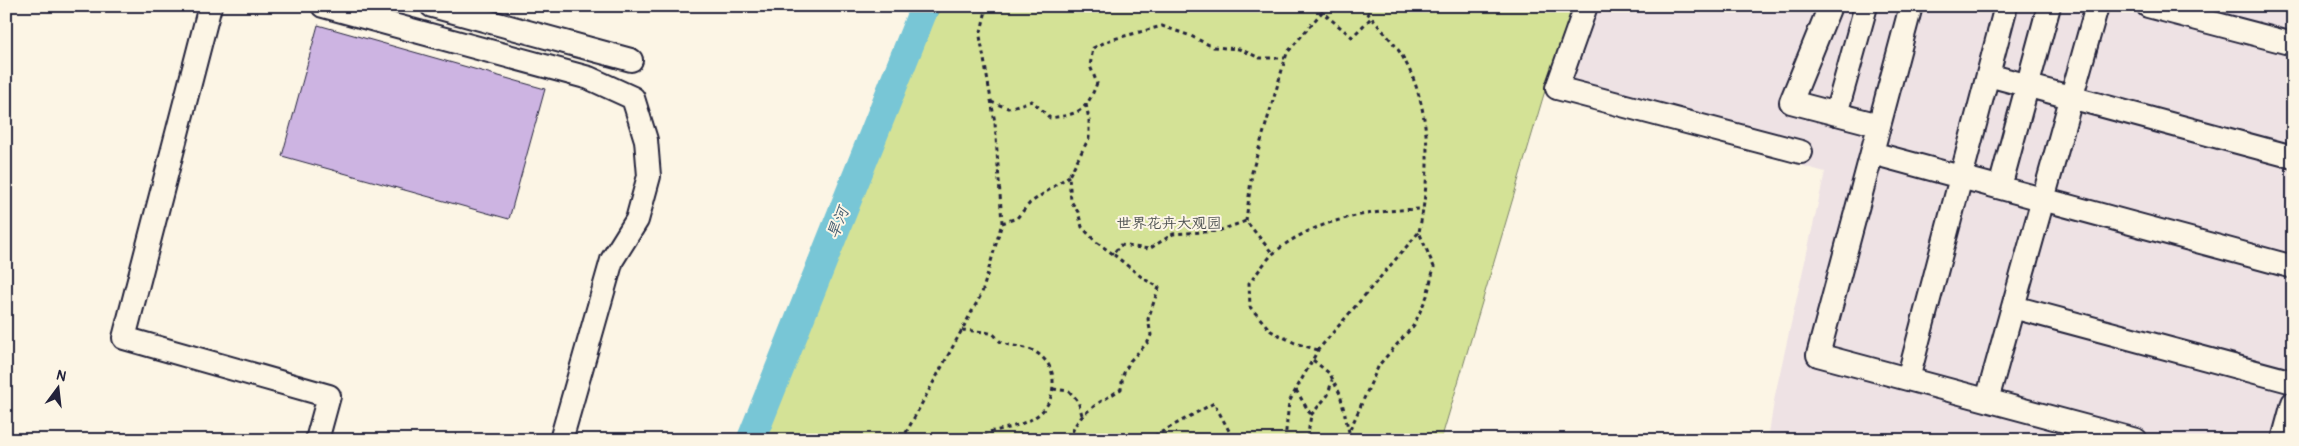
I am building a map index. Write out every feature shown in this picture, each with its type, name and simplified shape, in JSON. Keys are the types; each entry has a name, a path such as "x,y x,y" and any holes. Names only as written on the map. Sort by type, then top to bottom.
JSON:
{"street":[{"path":"210,6 124,338 329,396 317,440"},
{"path":"323,6 589,78 633,98 646,140 649,176 637,220 612,260 561,440"},
{"path":"432,6 630,60"},
{"path":"1586,6 1557,88 1801,152"},
{"path":"1830,6 1791,102 1879,125"},
{"path":"1836,114 1866,6"},
{"path":"1911,6 1818,355 2136,440"},
{"path":"1908,379 2006,6"},
{"path":"2000,188 2050,6"},
{"path":"1987,400 2097,6"},
{"path":"2148,6 2293,44"},
{"path":"1988,75 2028,84 2293,157"},
{"path":"1872,153 2293,267"},
{"path":"2013,307 2293,382"},
{"path":"2283,440 2293,403"}],"path":[{"path":"902,440 982,294 1002,223 991,102 980,36 988,6"},
{"path":"1285,440 1289,402 1318,350 1419,232 1428,164 1420,96 1400,53 1362,6"},
{"path":"1272,254 1246,221 1252,172 1286,53 1322,12 1352,37 1371,18"},
{"path":"991,102 1008,108 1032,101 1050,118 1074,115 1090,101 1097,83 1090,66 1093,48 1110,40 1162,26 1191,36 1214,47 1239,49 1260,58 1285,58"},
{"path":"1071,440 1071,432 1082,415 1121,389 1123,375 1130,361 1148,342 1151,335 1148,319 1159,287 1144,279 1095,241 1082,227 1078,212 1071,201 1070,176 1089,138 1089,120 1086,104"},
{"path":"1002,223 1018,218 1030,203 1070,176"},
{"path":"1318,350 1295,343 1271,331 1250,307 1249,283 1272,254 1306,232 1338,220 1400,210 1423,209"},
{"path":"1113,254 1120,245 1149,249 1173,234 1218,232 1246,221"},
{"path":"1349,432 1379,365 1414,325 1427,296 1434,267 1419,232"},
{"path":"962,330 993,334 1001,342 1026,347 1046,360 1053,372 1053,389 1048,405 1035,418 1019,426 989,432 982,440"},
{"path":"1313,360 1330,374 1340,394 1349,432 1349,440"},
{"path":"1307,440 1311,415 1328,395 1332,379"},
{"path":"1053,389 1069,391 1078,401 1082,415"},
{"path":"1296,390 1311,415"},
{"path":"1146,440 1214,403 1234,440"}],"shaded area":[{"path":"1575,6 2293,6 2293,440 1768,440 1775,395 1825,172 1544,94"}],"green space":[{"name":"世界花卉大观园","path":"942,6 1575,6 1544,94 1441,440 764,440 897,79"}],"building":[{"path":"318,25 545,89 509,219 282,156"}],"waterway":[{"name":"旱河","path":"751,440 925,6"}]}
